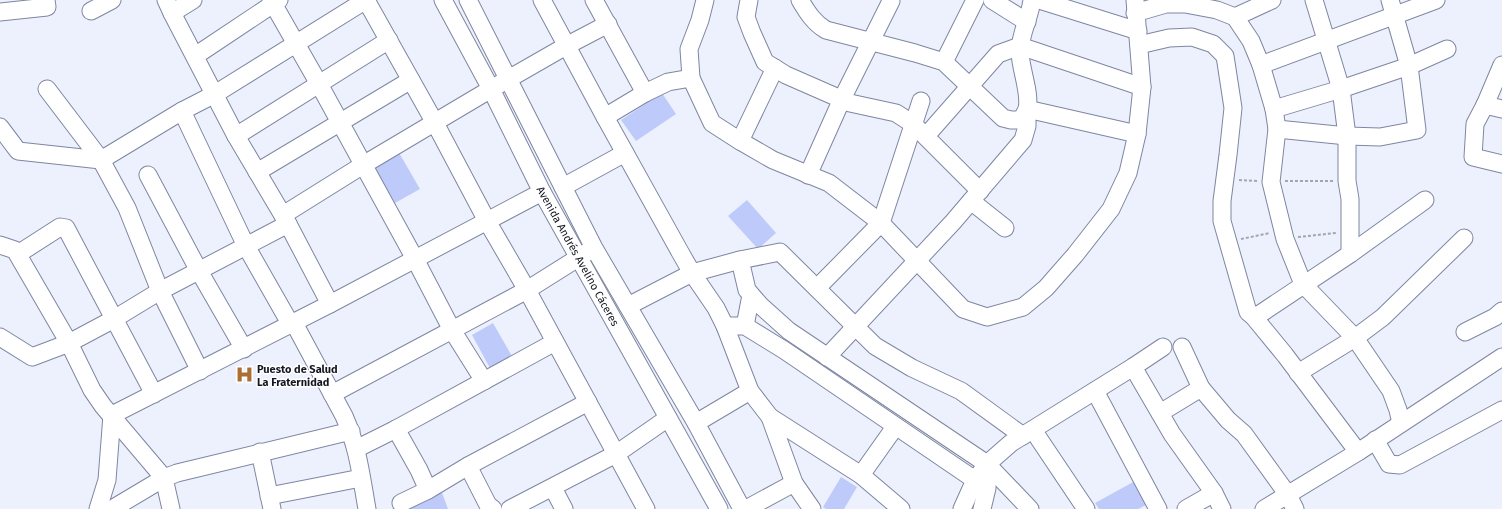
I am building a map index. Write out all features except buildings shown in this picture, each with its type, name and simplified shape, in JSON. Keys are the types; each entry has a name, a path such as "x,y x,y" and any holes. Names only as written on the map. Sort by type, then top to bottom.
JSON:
{"street":[{"path":"6,8 47,7 46,0"},
{"path":"91,11 112,0"},
{"path":"193,0 169,7 236,136 286,219 330,304"},
{"path":"0,127 18,151 101,160 215,94 366,0 435,123 487,221 527,290 646,509"},
{"name":"Avenida Andrés Avelino Cáceres","path":"443,0 491,89 542,192 718,509"},
{"name":"Avenida Andrés Avelino Cáceres","path":"468,0 594,248 696,423 742,509"},
{"path":"542,0 604,117 692,273 716,308 725,326 750,391 770,416 861,474 901,509"},
{"path":"594,0 645,93"},
{"path":"705,0 700,20 689,49 691,78 712,124 773,160 829,183 881,223 963,309 987,317 1023,307 1046,288 1075,255 1111,209 1128,173 1138,134 1142,87 1135,7 1167,2 1218,5 1235,17 1251,41 1261,65 1274,109 1277,129 1271,182 1284,235 1304,284 1355,338 1391,391 1401,423"},
{"path":"749,0 746,17 765,62 786,75 842,100 896,113 913,124 926,136 1005,228"},
{"path":"800,0 807,12 818,25 826,30 944,62 1003,118 1021,120 1027,109"},
{"path":"944,62 975,0"},
{"path":"992,0 1027,22"},
{"path":"827,357 976,196 1023,140 1027,126 1028,98 1020,65 1020,46 1032,0"},
{"path":"1040,0 1138,38 1192,37 1213,44 1225,56 1233,108 1222,201 1222,221 1248,312 1285,355 1358,452"},
{"path":"1235,17 1272,0"},
{"path":"1314,0 1325,41 1341,89 1347,136 1347,181 1350,200 1350,254"},
{"path":"1261,65 1325,41 1392,8 1436,0"},
{"path":"195,56 274,1 296,44 415,259 452,330 484,381"},
{"path":"808,175 842,100 891,1"},
{"path":"1277,129 1347,136 1380,137 1417,130 1409,66 1392,8"},
{"path":"0,337 32,357 69,343 160,291 246,246 363,165 508,79 608,24"},
{"path":"236,136 389,40"},
{"path":"926,136 998,54 1020,46 1142,87"},
{"path":"1274,109 1341,89 1409,66 1447,49"},
{"path":"740,141 775,68"},
{"path":"1500,73 1486,105 1475,124 1473,157 1502,164"},
{"path":"604,117 645,93 668,82 691,78"},
{"path":"258,172 411,80"},
{"path":"47,89 101,160 127,208 160,291 200,371"},
{"path":"817,288 881,223 921,101"},
{"path":"1486,105 1502,109"},
{"path":"1027,109 1138,134"},
{"path":"182,112 246,246 332,394 351,431 356,449 367,509"},
{"path":"563,187 625,154"},
{"path":"148,175 199,271 244,349"},
{"path":"112,415 244,349 542,192"},
{"path":"1253,316 1260,314 1350,254 1425,200"},
{"path":"18,254 60,227 66,228 154,394"},
{"path":"1298,373 1355,338 1383,317 1464,238"},
{"path":"0,245 15,250 18,254 69,343 92,390 164,478 171,509"},
{"path":"332,394 527,290 594,248"},
{"path":"628,306 692,273 740,260 780,252 876,346 912,368 961,391 1028,433 1086,509"},
{"path":"740,260 747,290 760,305 789,331 987,464 1030,509"},
{"path":"745,326 751,295"},
{"path":"1465,332 1495,317 1502,311"},
{"path":"725,326 745,326 784,350 975,480"},
{"path":"356,449 396,429 555,342"},
{"path":"962,509 975,480 987,464 1011,442 1028,433 1163,347"},
{"path":"1182,348 1201,388 1228,420 1244,434 1292,502"},
{"path":"1264,509 1292,502 1375,440 1502,357"},
{"path":"1133,367 1172,434 1214,493 1222,509"},
{"path":"1160,413 1201,388"},
{"path":"696,423 750,391"},
{"path":"1095,391 1158,509"},
{"path":"401,503 428,490 468,466 588,402"},
{"path":"1375,440 1389,464 1400,465 1502,410"},
{"path":"98,509 107,480 112,415"},
{"path":"770,416 794,483 812,509"},
{"path":"510,509 616,454 668,418"},
{"path":"861,474 895,427"},
{"path":"396,429 419,470 428,490"},
{"path":"112,509 164,478 178,473 351,431"},
{"path":"260,452 270,503 361,478"},
{"path":"982,509 987,488 987,464"},
{"path":"468,466 488,505 493,509"},
{"path":"746,509 794,483"},
{"path":"553,488 564,509"},
{"path":"1186,509 1214,493"}],"path":[{"path":"1228,242 1284,235 1350,232"}],"shaded area":[{"path":"662,93 676,114 636,141 621,120"},
{"path":"398,151 420,189 395,203 373,165"},
{"path":"747,200 776,233 758,249 728,216"},
{"path":"493,323 513,358 491,370 472,335"},
{"path":"841,477 857,487 844,509 826,509 823,507"},
{"path":"1135,481 1148,504 1138,509 1099,509 1095,503"},
{"path":"441,490 448,509 392,509"}],"place":[{"name":"Puesto de Salud La Fraternidad","path":"244,375"}]}
